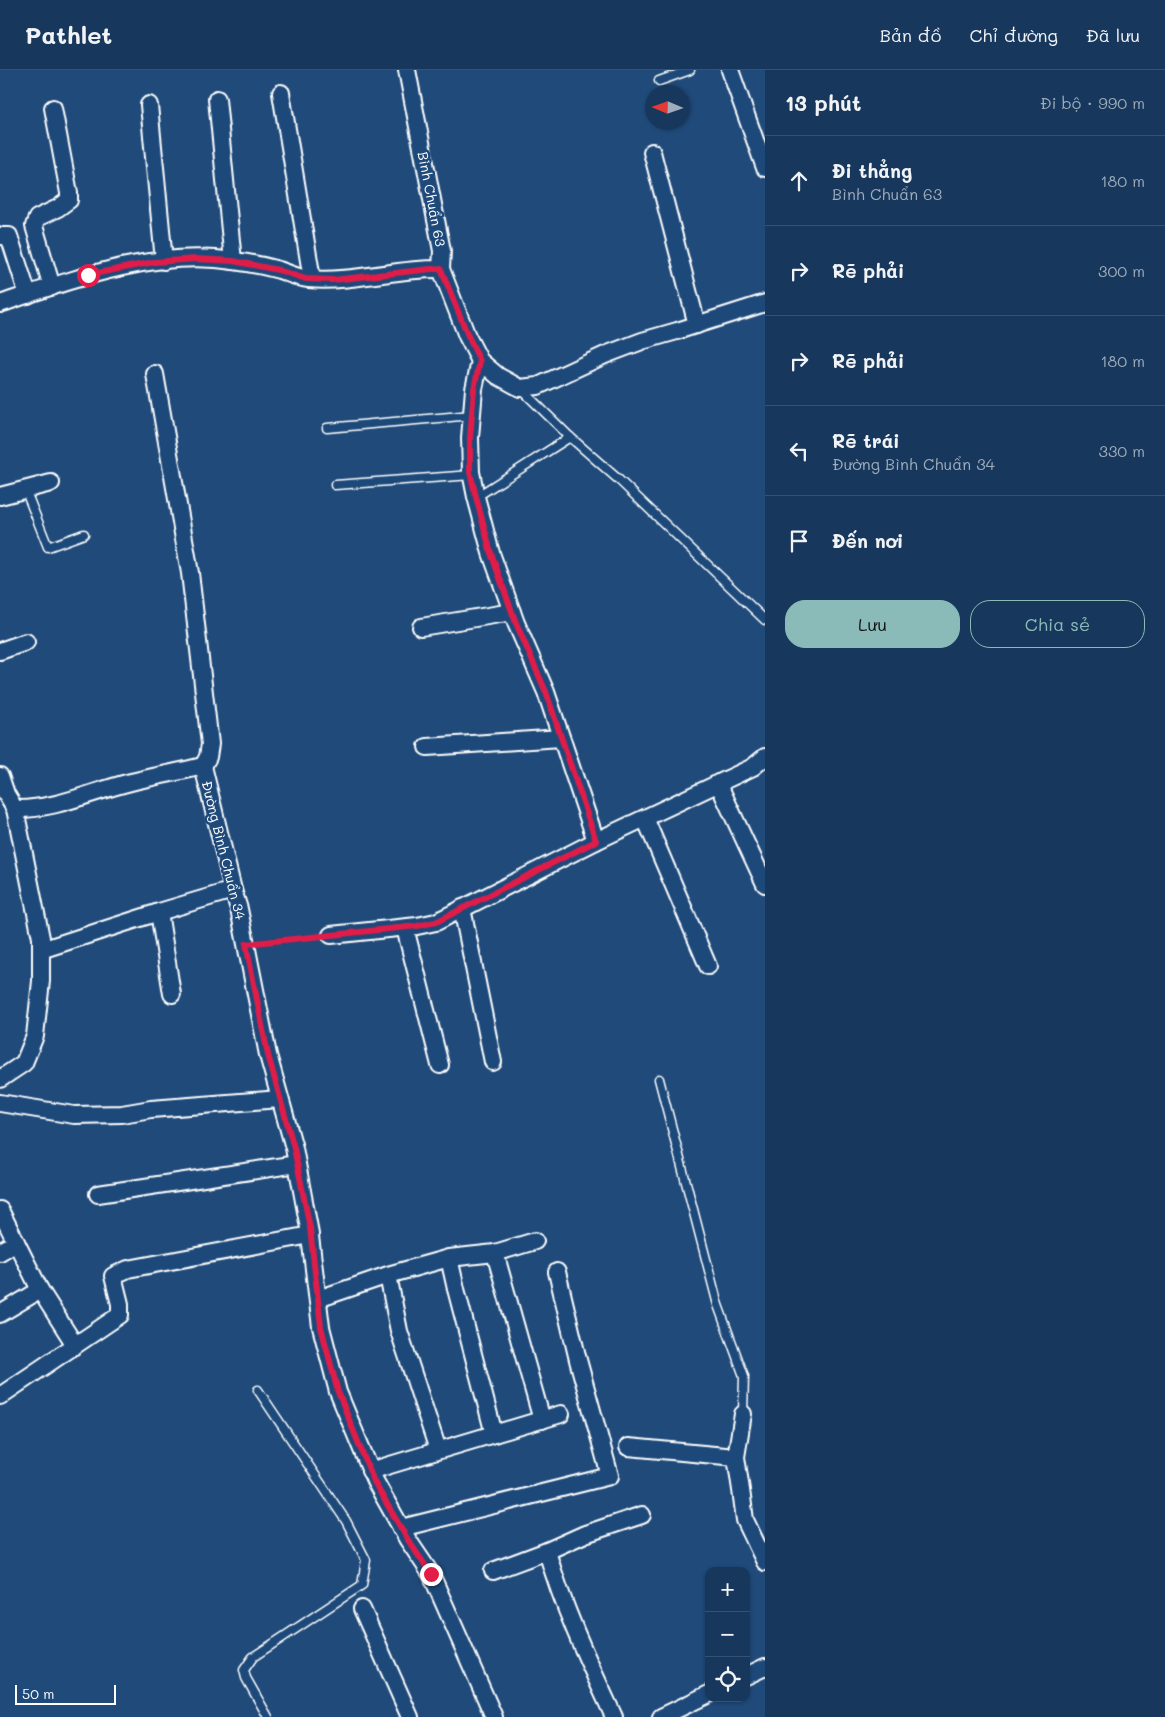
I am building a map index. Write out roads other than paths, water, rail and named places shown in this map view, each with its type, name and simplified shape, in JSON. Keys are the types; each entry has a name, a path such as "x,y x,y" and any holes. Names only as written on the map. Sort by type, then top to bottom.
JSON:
{"street":[{"name":"Bình Chuẩn 63","path":"407,70 442,251 441,269"},
{"path":"730,70 765,168"},
{"path":"281,93 312,279"},
{"path":"217,99 233,261"},
{"path":"148,105 164,261"},
{"path":"52,287 34,226 37,218 58,208 69,200 70,193 53,108"},
{"path":"652,152 697,325"},
{"path":"0,236 10,236 28,295"},
{"path":"0,304 88,275 164,261 196,259 233,261 278,270 306,279 333,280 441,269 480,361 498,376 520,388 538,386 605,354 642,341 765,303"},
{"path":"480,361 474,389 470,438 472,476 476,497 491,553 512,612 546,692 596,841"},
{"path":"155,374 190,573 210,744 208,756 203,766"},
{"path":"0,496 51,483"},
{"path":"421,627 512,612"},
{"path":"0,651 26,642"},
{"path":"427,746 561,738"},
{"path":"331,935 405,928 436,922 596,841 753,766 765,757"},
{"name":"Đường Bình Chuẩn 34","path":"15,808 36,807 78,798 130,782 203,766 239,909 268,1055 297,1164 310,1235 321,1327 338,1392 370,1470 401,1528 431,1574 494,1717"},
{"path":"0,1079 24,1063 35,1036 41,981 41,938 15,808 1,782"},
{"path":"718,783 765,884"},
{"path":"645,818 708,966"},
{"path":"41,950 233,890"},
{"path":"462,908 494,1062"},
{"path":"159,912 172,994"},
{"path":"405,928 440,1065"},
{"path":"0,1104 74,1115 122,1114 150,1109 280,1098"},
{"path":"98,1194 297,1164"},
{"path":"0,1210 40,1290 76,1345"},
{"path":"0,1396 120,1315 120,1304 113,1276 128,1269 310,1235"},
{"path":"318,1299 388,1275 449,1258 495,1253 535,1241"},
{"path":"0,1252 16,1242"},
{"path":"495,1253 542,1420"},
{"path":"449,1258 494,1434"},
{"path":"401,1528 610,1476 578,1360 557,1272"},
{"path":"388,1275 399,1331 438,1450"},
{"path":"0,1314 40,1290"},
{"path":"370,1470 561,1414"},
{"path":"744,1414 736,1457 745,1520 765,1562"},
{"path":"628,1447 736,1457"},
{"path":"493,1571 547,1551 585,1534 642,1515"},
{"path":"547,1551 558,1586 614,1717"},
{"path":"362,1609 410,1717"},
{"path":"750,1674 765,1667"},
{"path":"661,1717 705,1696"}],"lane":[{"path":"659,81 690,70"},
{"path":"520,388 765,620"},
{"path":"327,428 472,415"},
{"path":"476,497 570,437"},
{"path":"334,485 472,476"},
{"path":"25,490 48,547 84,534"},
{"path":"659,1079 718,1305 744,1376 744,1414"},
{"path":"258,1390 346,1521 366,1560 362,1585 253,1657 244,1670 246,1678 268,1717"}]}
